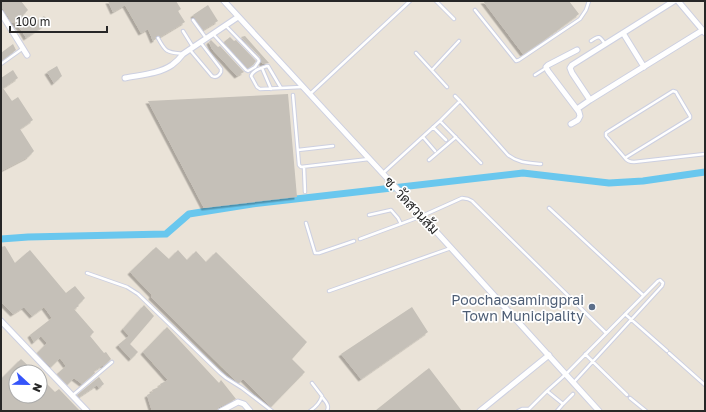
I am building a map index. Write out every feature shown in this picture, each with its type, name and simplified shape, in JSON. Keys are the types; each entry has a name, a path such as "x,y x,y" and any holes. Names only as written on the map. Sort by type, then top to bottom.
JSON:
{"street":[{"name":"ซ. วัดสวนส้ม","path":"224,1 599,411"},
{"path":"590,100 572,73 570,68 572,65 674,1"},
{"path":"577,109 644,66 704,32 678,1"},
{"path":"1,13 27,55"},
{"path":"125,78 157,72 170,67 183,54 238,17"},
{"path":"623,33 644,66"},
{"path":"571,124 578,120 580,116 577,109 546,67 577,50"},
{"path":"1,321 87,411"},
{"path":"480,411 549,355"},
{"path":"221,411 238,402 244,404 250,411"}],"lane":[{"path":"310,94 410,1"},
{"path":"436,1 454,19"},
{"path":"475,10 516,61 580,19 586,10 589,1"},
{"path":"193,20 206,39"},
{"path":"213,34 246,70 248,71 256,67 258,59 226,26"},
{"path":"183,31 192,49 212,76 218,76 221,69 200,43"},
{"path":"591,40 598,37 602,39 605,45"},
{"path":"158,38 165,50 183,54"},
{"path":"432,70 459,41"},
{"path":"1,64 23,48"},
{"path":"416,53 447,87"},
{"path":"281,88 268,66 251,74 258,89 271,89 302,87"},
{"path":"535,75 546,67"},
{"path":"262,68 271,89"},
{"path":"625,158 690,118 676,92 673,91 608,131 606,136 625,158 630,162 705,154"},
{"path":"293,95 299,165 301,167 370,159"},
{"path":"455,96 514,160 524,163 541,164"},
{"path":"383,174 434,128 460,101"},
{"path":"440,121 481,163"},
{"path":"434,128 446,140"},
{"path":"423,137 435,151"},
{"path":"429,160 456,137"},
{"path":"298,150 333,146"},
{"path":"304,167 305,192"},
{"path":"360,239 422,216 462,198 468,199 472,201 606,333"},
{"path":"550,208 644,295"},
{"path":"369,215 390,210 396,214 401,224"},
{"path":"306,223 314,253 320,253 354,241"},
{"path":"329,291 451,248"},
{"path":"86,273 127,287 138,294 220,373 272,411"},
{"path":"518,411 522,409 530,410 547,391 566,374 658,280 660,280 663,283 662,286 573,382"},
{"path":"625,314 705,385"},
{"path":"585,354 627,395"},
{"path":"72,396 112,362"},
{"path":"312,383 328,405 327,411"},
{"path":"547,391 563,404"},
{"path":"557,411 573,394"},
{"path":"310,411 320,401 322,396"},
{"path":"630,398 646,411"}],"building":[{"path":"1,1 21,1 28,10 23,15 30,25 44,16 49,22 26,38 14,22 11,22 1,6"},
{"path":"108,1 176,1 181,9 178,11 185,22 160,37 158,35 156,36 156,39 153,41 148,29 141,33 125,5 113,12"},
{"path":"483,1 569,1 579,14 523,54"},
{"path":"208,5 218,21 203,30 193,15"},
{"path":"245,36 269,63 263,64 261,62 260,57 241,37"},
{"path":"230,37 234,41 236,40 256,61 253,65 248,68 224,42"},
{"path":"211,40 218,47 220,46 244,72 237,76 212,49 209,42"},
{"path":"13,44 16,50 3,60 1,58 1,53"},
{"path":"57,66 62,76 54,83 47,72"},
{"path":"13,70 18,78 3,88 12,101 18,97 33,120 20,129 34,151 28,157 1,171 1,78"},
{"path":"288,94 297,197 204,208 148,101"},
{"path":"5,246 15,263 30,250 66,293 75,286 85,298 78,305 79,306 74,309 94,332 90,336 111,359 104,366 103,365 94,371 95,373 82,384 74,378 67,385 57,374 66,366 60,358 51,367 37,353 47,343 41,336 34,342 30,335 52,318 44,307 32,316 24,307 13,314 1,302 1,247"},
{"path":"156,247 169,259 178,250 187,260 196,251 206,262 216,252 307,342 292,359 305,372 271,407 243,379 239,383 235,380 151,297 152,295 130,272"},
{"path":"144,305 154,316 130,344 138,352 131,359 118,345 129,336 123,329"},
{"path":"412,307 428,332 361,379 341,354"},
{"path":"167,327 219,383 221,380 236,399 219,407 217,411 152,411 147,395 153,392 152,390 161,386 160,384 168,380 143,352"},
{"path":"21,359 26,364 16,364"},
{"path":"429,368 462,411 375,411"},
{"path":"8,372 8,404 48,404 48,385 55,392 59,389 80,411 1,411 1,379"},
{"path":"99,377 104,384 99,388 97,385 79,397 77,395"}],"waterway":[{"path":"1,239 166,234 189,214 252,204 523,173 609,183 643,181 705,172"}],"place":[{"name":"Poochaosamingprai Town Municipality","path":"592,307"}]}
